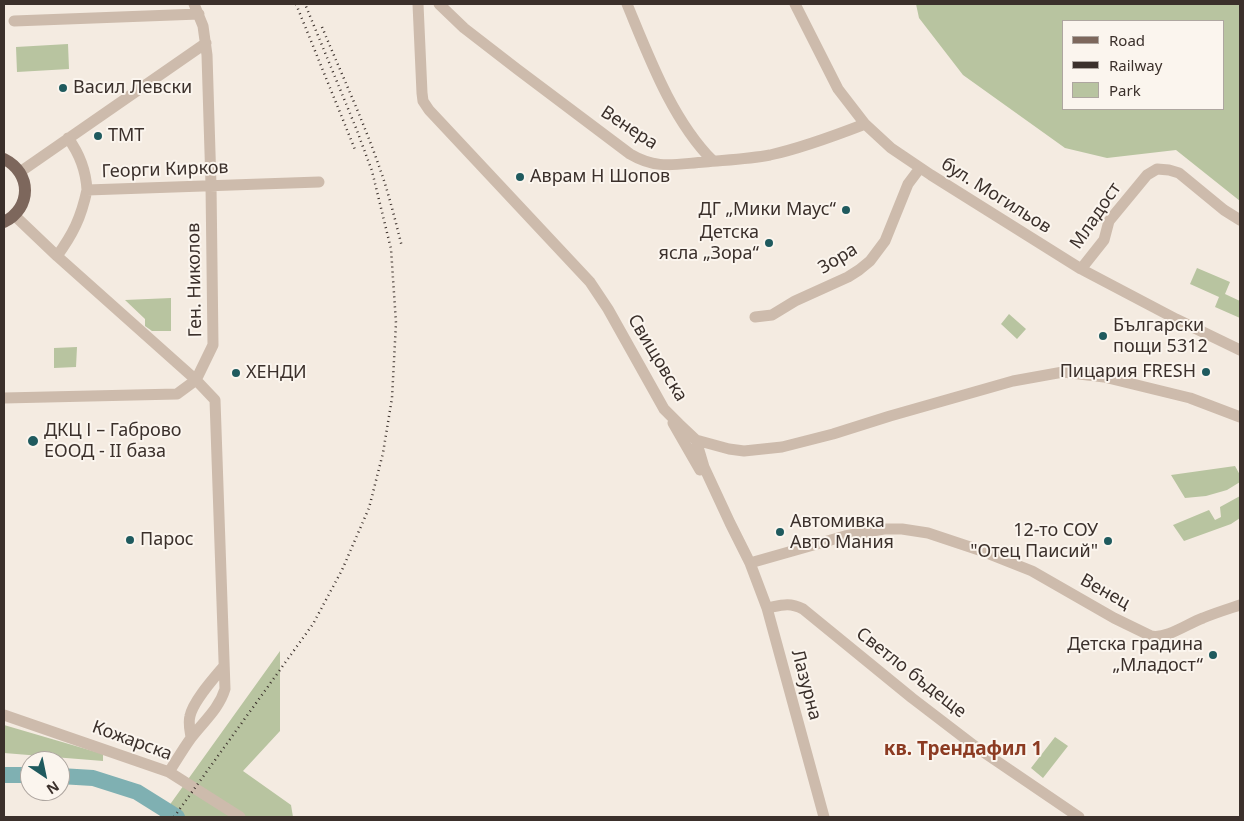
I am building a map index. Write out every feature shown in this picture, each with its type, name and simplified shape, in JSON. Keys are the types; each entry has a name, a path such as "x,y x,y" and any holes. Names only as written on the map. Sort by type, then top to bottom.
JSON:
{"main road":[{"path":"5,159 20,172 24,181 24,197 20,207 7,220"}],"street":[{"name":"Свищовска","path":"418,4 423,101 429,110 590,282 608,309 664,409 696,440 736,450 782,447 833,434 1013,380 1062,372 1104,377 1190,398 1240,417"},
{"name":"Венера","path":"439,4 464,28 517,69 642,161 670,165 770,155 820,141 865,124"},
{"path":"627,4 654,70 700,148 713,161"},
{"name":"бул. Могильов","path":"795,4 838,89 865,124 891,148 1081,269 1240,350"},
{"path":"14,21 196,9"},
{"name":"Ген. Николов","path":"196,9 203,26 206,43 211,186 213,345 196,380"},
{"path":"20,172 206,43"},
{"path":"68,138 81,163 87,190"},
{"name":"Зора","path":"755,317 772,315 795,301 848,277 870,261 885,241 908,184 920,168"},
{"name":"Младост","path":"1081,269 1104,240 1110,221 1147,175 1157,169 1179,173 1224,210 1240,220"},
{"name":"Георги Кирков","path":"57,256 70,238 79,220 87,190 319,182"},
{"path":"7,220 57,256 196,380 215,400 225,689 208,718 192,736 169,772"},
{"path":"4,398 178,394 196,380"},
{"path":"664,409 730,522"},
{"path":"696,440 704,466 730,522"},
{"name":"Лазурна","path":"730,522 750,563 767,608 824,817"},
{"name":"Венец","path":"750,563 846,536 884,529 902,529 928,533 980,550 1023,567 1114,618 1151,636 1158,637 1167,634 1201,618 1240,605"},
{"name":"Светло бъдеще","path":"767,608 787,604 803,609 912,698 976,747 1079,817"},
{"path":"192,736 189,718 192,709 224,666"},
{"name":"Кожарска","path":"4,715 169,772 240,817"}],"green space":[{"path":"916,4 1240,4 1240,201 1176,150 1107,158 1065,148 963,75 919,18"},
{"path":"68,44 69,69 17,72 16,47"},
{"path":"1197,268 1230,282 1225,294 1240,301 1240,318 1215,307 1219,297 1190,284"},
{"path":"171,298 171,331 152,331 145,326 145,319 125,300"},
{"path":"1009,314 1026,329 1017,339 1001,324"},
{"path":"77,347 76,367 54,368 54,348"},
{"path":"1235,466 1240,475 1240,482 1227,490 1206,496 1185,498 1171,475"},
{"path":"1240,496 1240,518 1231,524 1184,541 1173,525 1209,510 1215,520 1221,517 1220,507"},
{"path":"280,651 280,731 243,771 291,805 293,817 161,817"},
{"path":"4,725 103,754 103,761 70,758 70,751 20,751 20,754 4,753"},
{"path":"1055,737 1068,746 1043,778 1031,768"}],"waterway":[{"path":"4,775 20,775"},
{"path":"70,777 93,778 137,792 177,817"}],"railway":[{"path":"296,4 356,152"},
{"path":"174,817 313,624 342,570 369,508 383,453 392,398 396,323 391,249 372,171 305,4"},
{"path":"322,27 379,167 402,247"}],"place":[{"name":"Васил Левски","path":"63,88"},
{"name":"TMT","path":"98,136"},
{"name":"Аврам Н Шопов","path":"520,177"},
{"name":"ДГ „Мики Маус“","path":"846,210"},
{"name":"Детска ясла „Зора“","path":"769,243"},
{"name":"Български пощи 5312","path":"1103,336"},
{"name":"Пицария FRESH","path":"1206,372"},
{"name":"ХЕНДИ","path":"236,373"},
{"name":"ДКЦ І – Габрово ЕООД - II база","path":"33,441"},
{"name":"Автомивка Авто Мания","path":"780,532"},
{"name":"Парос","path":"130,540"},
{"name":"12-то СОУ \"Отец Паисий\"","path":"1108,541"},
{"name":"Детска градина „Младост“","path":"1213,655"}],"district":[{"name":"кв. Трендафил 1","path":"963,750"}]}
